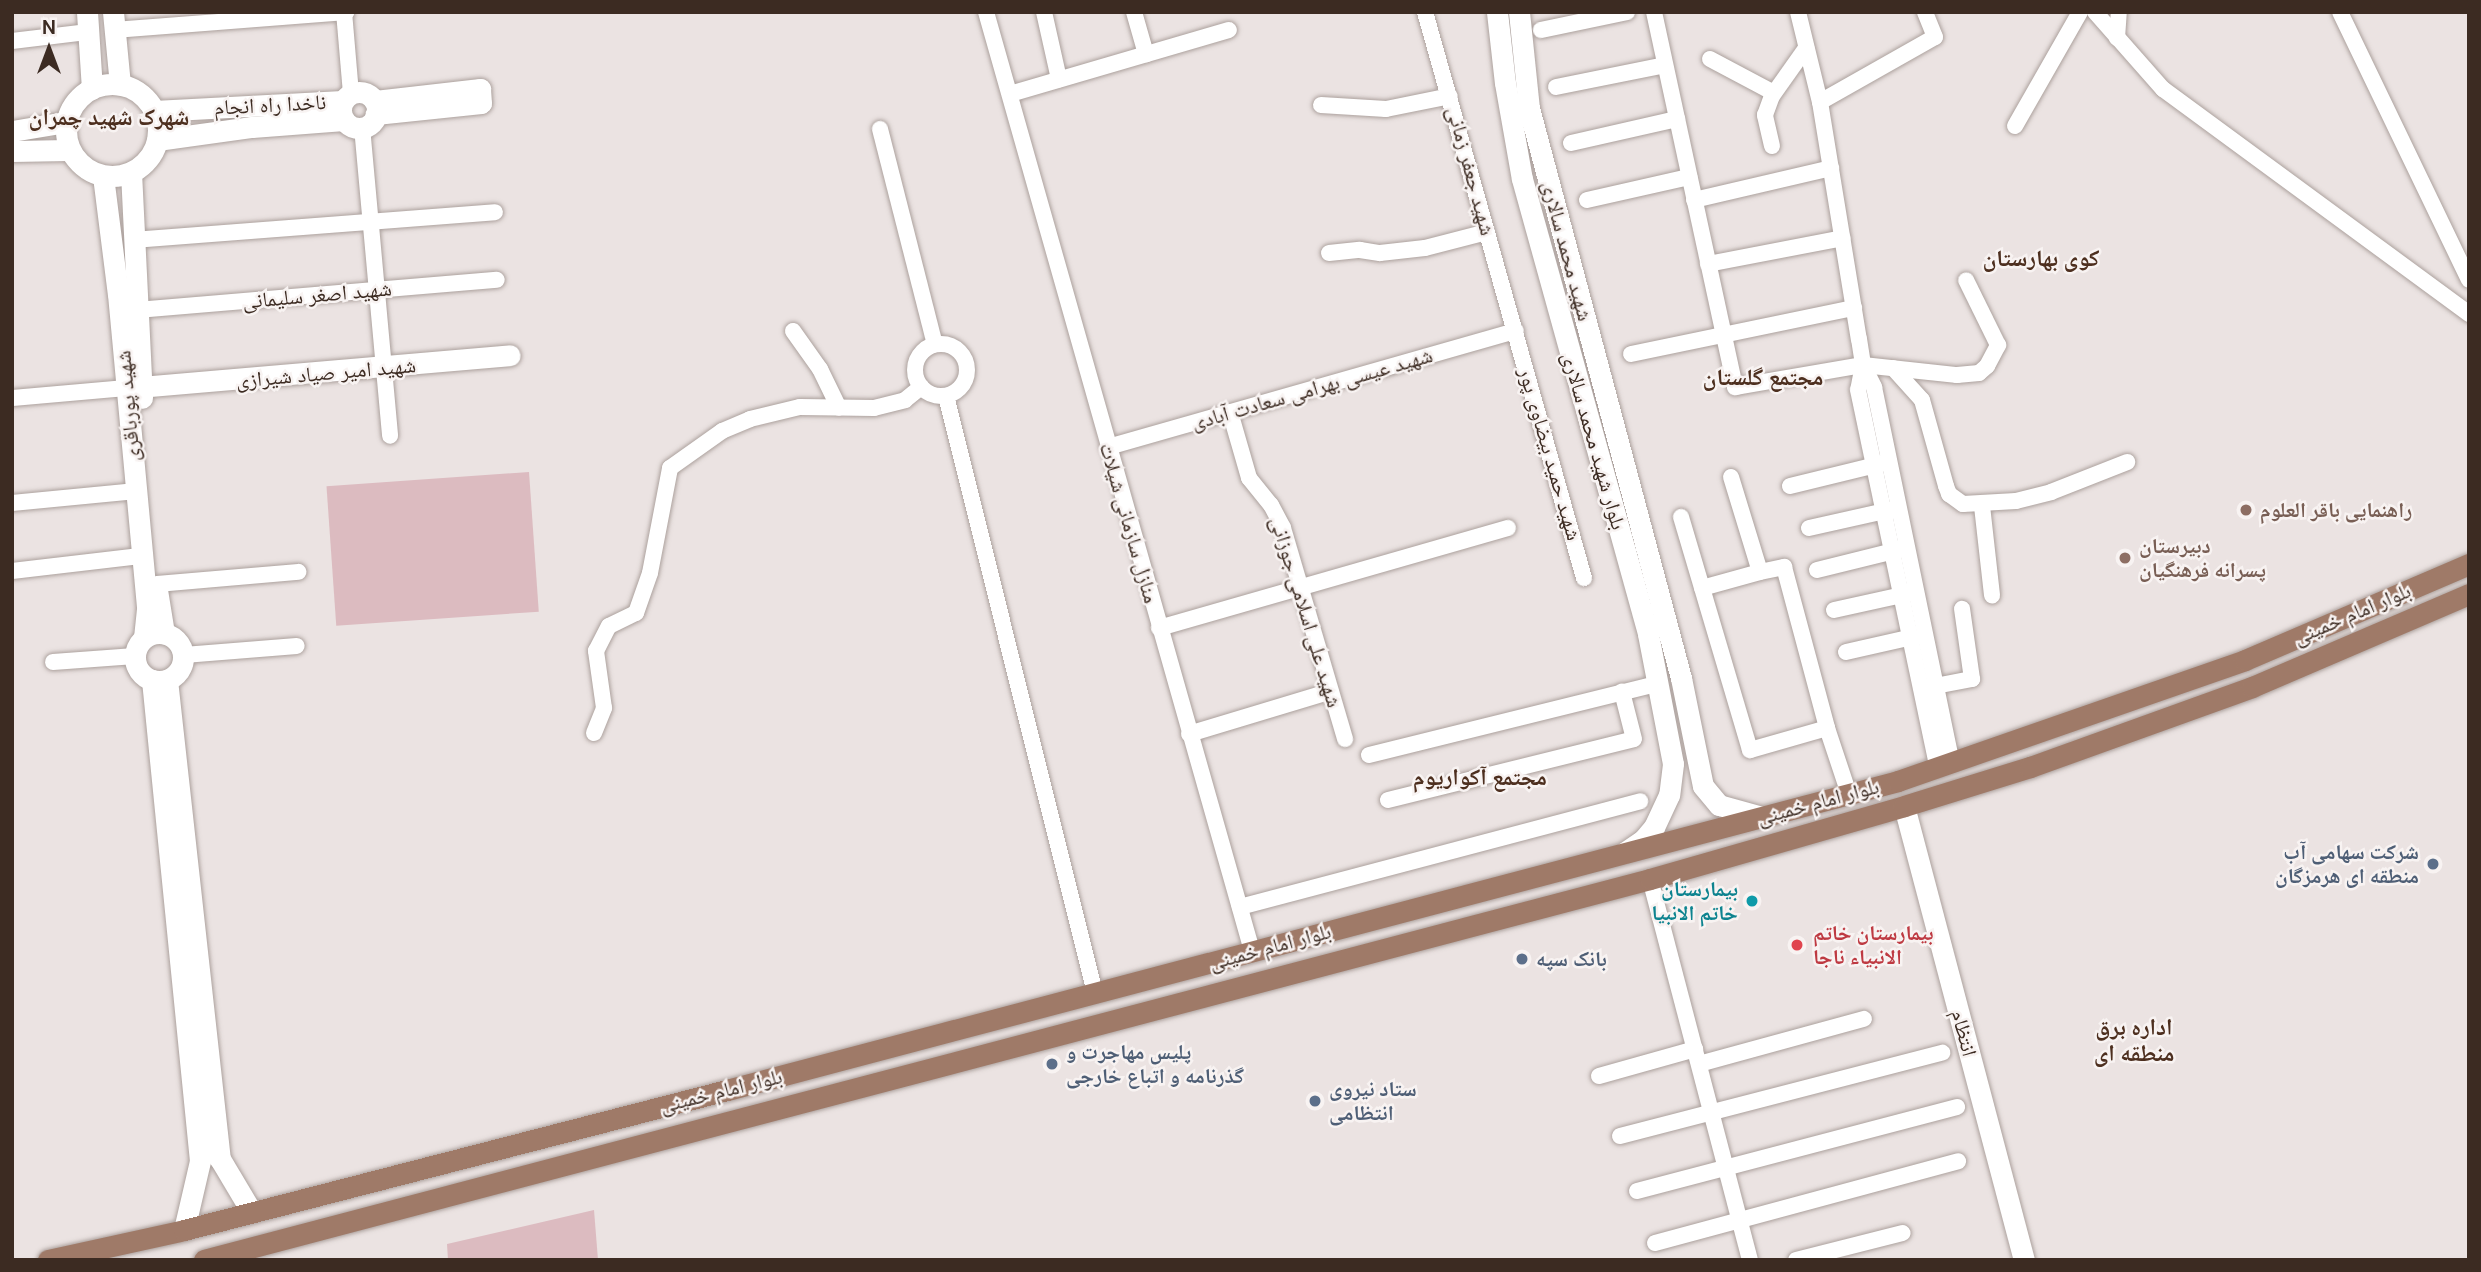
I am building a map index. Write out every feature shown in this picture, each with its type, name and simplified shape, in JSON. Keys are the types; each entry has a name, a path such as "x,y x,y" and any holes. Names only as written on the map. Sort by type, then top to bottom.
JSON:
{"main road":[{"name":"بلوار امام خمینی","path":"48,1260 184,1230 727,1090 1849,794 1945,766 2245,660 2469,564"},
{"name":"بلوار امام خمینی","path":"204,1260 231,1256 737,1119 1650,879 1904,806 2030,767 2252,687 2469,594"},
{"path":"727,1090 737,1119"}],"street":[{"path":"121,85 113,21 345,12 359,110 390,436"},
{"name":"منازل سازمانی شیلات","path":"986,12 1158,628 1252,951"},
{"path":"1044,12 1059,79"},
{"path":"1134,12 1146,54"},
{"name":"شهید جعفر زمانی","path":"1425,12 1516,331"},
{"name":"بلوار شهید محمد سالاری","path":"1497,12 1505,83 1522,179 1659,682 1673,764 1669,795 1654,827 1643,840 1624,853"},
{"name":"شهید محمد سالاری","path":"1518,12 1529,108 1681,678 1703,786 1719,805 1762,817"},
{"path":"1542,30 1627,12"},
{"path":"1654,12 1735,387 1863,365 1957,375 1979,373 1987,366 1998,345 1966,280"},
{"path":"1798,12 1820,102 1863,365 1874,387 1882,463 1945,766"},
{"path":"1820,102 1935,37 1925,12"},
{"path":"2015,126 2080,12"},
{"path":"2095,12 2162,89 2469,314"},
{"path":"2117,38 2119,12"},
{"path":"2340,12 2469,280"},
{"path":"12,41 88,22 92,89"},
{"path":"1010,94 1228,30"},
{"path":"1772,146 1765,115 1774,93 1806,48"},
{"path":"1710,59 1774,93"},
{"path":"1556,87 1665,65"},
{"path":"121,85 134,90 154,111 157,139 148,159 131,173 103,176 77,162 69,150 66,122 80,97 92,89 121,85"},
{"path":"1321,105 1386,109 1450,96"},
{"name":"ناخدا راه انجام","path":"154,111 252,117 359,110"},
{"name":"ناخدا راه انجام","path":"157,139 252,117"},
{"path":"1571,143 1677,119"},
{"path":"12,131 66,122"},
{"path":"880,129 935,344"},
{"path":"12,151 69,150"},
{"path":"1694,200 1831,168"},
{"name":"شهید پورباقری","path":"131,173 133,240 130,298 135,491 148,642"},
{"name":"شهید پورباقری","path":"103,176 130,298"},
{"path":"1587,200 1689,177"},
{"path":"133,240 495,212"},
{"path":"1329,253 1360,250 1380,253 1425,248 1487,232"},
{"path":"1708,264 1843,238"},
{"name":"شهید اصغر سلیمانی","path":"130,298 376,290 498,280"},
{"path":"1631,354 1854,308"},
{"path":"793,331 820,369 839,408"},
{"name":"شهید عیسی بهرامی سعادت آبادی","path":"1108,446 1516,331"},
{"name":"شهید حمید بیضاوی پور","path":"1516,331 1584,578"},
{"path":"935,344 952,345 964,356 967,364 968,372 961,388 947,396 929,393 922,387 915,371 916,362 926,348 935,344"},
{"name":"شهید امیر صیاد شیرازی","path":"134,388 384,369 510,355"},
{"path":"1894,368 1922,400 1950,495 1963,505 1982,506 2051,492 2127,462"},
{"path":"594,733 604,708 596,651 609,626 636,613 650,573 670,468 722,431 750,419 800,407 874,408 905,400 922,387"},
{"path":"12,398 134,388"},
{"name":"شهید پورباقری","path":"134,388 157,584 148,642"},
{"path":"947,396 1095,993"},
{"name":"شهید علی اسلامی جوزانی","path":"1230,412 1245,470 1278,515 1345,739"},
{"path":"1790,486 1882,463"},
{"path":"1731,477 1760,572"},
{"path":"12,503 135,491"},
{"path":"1982,506 1992,595"},
{"path":"1809,528 1892,509"},
{"path":"1681,517 1750,750 1827,728"},
{"path":"1158,628 1508,528"},
{"path":"1817,570 1900,550"},
{"path":"12,571 140,556"},
{"path":"1702,588 1784,567 1827,728 1849,794"},
{"path":"157,584 298,572"},
{"path":"1833,610 1910,593"},
{"path":"1910,593 1912,637 1930,687"},
{"path":"1930,687 1972,679 1962,609"},
{"path":"1846,652 1912,637"},
{"path":"148,642 137,666 160,680"},
{"path":"53,662 148,642 181,645 184,655 182,666 160,680"},
{"path":"184,655 297,646"},
{"path":"1369,755 1681,678"},
{"path":"160,680 202,1087 200,1161 184,1230"},
{"path":"1189,734 1331,691"},
{"path":"1388,800 1634,739 1622,692"},
{"path":"1240,906 1640,801"},
{"name":"انتظام","path":"1904,806 2024,1260"},
{"path":"1650,879 1750,1260"},
{"path":"1599,1076 1864,1019"},
{"path":"1620,1136 1942,1053"},
{"path":"202,1087 220,1159 251,1212"},
{"path":"1637,1191 1957,1107"},
{"path":"1655,1243 1958,1161"},
{"path":"1796,1260 1903,1233"}],"shaded area":[{"path":"529,472 539,612 336,626 326,486"},
{"path":"594,1210 598,1260 448,1260 447,1244"}],"place":[{"name":"راهنمایی باقر العلوم","path":"2246,510"},
{"name":"دبیرستان پسرانه فرهنگیان","path":"2125,558"},
{"name":"شرکت سهامی آب منطقه ای هرمزگان","path":"2433,864"},
{"name":"بیمارستان خاتم الانبیا","path":"1752,901"},
{"name":"بیمارستان خاتم الانبیاء ناجا","path":"1797,945"},
{"name":"بانک سپه","path":"1522,959"},
{"name":"پلیس مهاجرت و گذرنامه و اتباع خارجى","path":"1052,1064"},
{"name":"ستاد نیروی انتظامی","path":"1315,1101"}],"district":[{"name":"شهرک شهید چمران","path":"109,117"},
{"name":"کوی بهارستان","path":"2041,258"},
{"name":"مجتمع گلستان","path":"1763,377"},
{"name":"مجتمع آکواریوم","path":"1480,777"},
{"name":"اداره برق منطقه ای","path":"2134,1040"}]}
